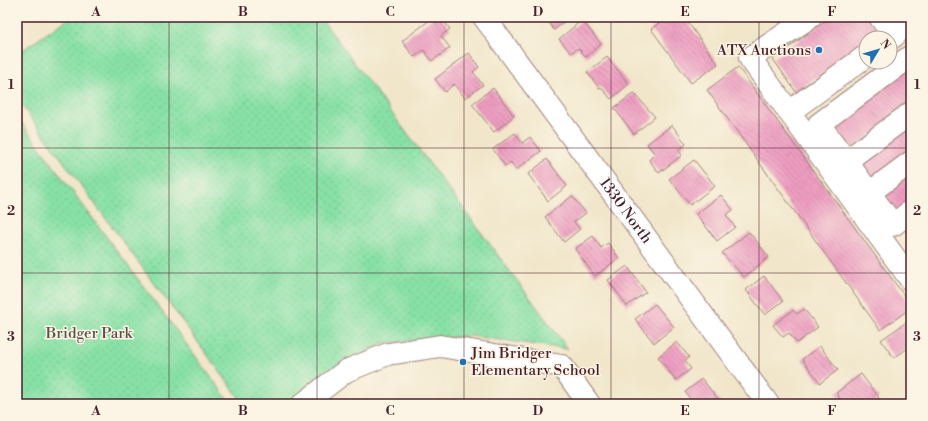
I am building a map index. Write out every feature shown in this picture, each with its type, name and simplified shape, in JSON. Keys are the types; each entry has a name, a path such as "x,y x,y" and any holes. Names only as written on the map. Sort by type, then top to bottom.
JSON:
{"street":[{"name":"1330 North","path":"484,17 768,404"},
{"path":"810,17 750,58 911,280"},
{"path":"880,17 888,30"},
{"path":"898,32 911,20"},
{"path":"911,56 818,124 893,225 911,211"},
{"path":"789,112 858,62"},
{"path":"846,161 911,113"},
{"path":"869,193 911,162"},
{"path":"303,404 346,371 388,354 440,346 562,366 589,404"}],"green space":[{"path":"71,17 320,17 568,349 470,336 383,343 326,375 298,404 244,404 17,99 17,54"},
{"name":"Bridger Park","path":"17,117 231,404 17,404"}],"building":[{"path":"434,17 441,17 450,29 441,36 450,48 432,61 424,50 414,57 402,41"},
{"path":"545,17 570,17 554,30"},
{"path":"667,17 684,17 718,64 691,83 651,29"},
{"name":"ATX Auctions","path":"831,17 870,17 879,30 858,30 858,48 796,92 773,59"},
{"path":"582,20 601,44 586,57 578,48 571,53 559,39"},
{"path":"469,53 479,67 473,72 483,85 465,98 454,84 445,92 435,79"},
{"path":"607,57 629,84 611,99 601,87 599,88 587,72"},
{"path":"911,65 911,106 846,153 827,127"},
{"path":"738,67 911,305 911,308 880,330 707,90"},
{"path":"493,88 514,116 494,132 472,104"},
{"path":"634,93 655,117 634,134 614,108"},
{"path":"911,122 911,153 868,185 853,165"},
{"path":"672,125 686,144 678,150 682,155 659,173 649,160 655,154 647,144"},
{"path":"515,133 522,143 530,137 541,151 516,170 511,162 505,166 493,149"},
{"path":"547,159 567,186 548,201 528,174"},
{"path":"694,160 715,186 690,205 669,179"},
{"path":"911,173 911,203 893,216 879,197"},
{"path":"721,195 733,210 726,215 735,227 717,241 696,214"},
{"path":"572,196 586,213 574,222 580,229 564,242 545,217"},
{"path":"749,232 769,257 744,277 722,253"},
{"path":"593,236 601,248 608,243 619,258 595,276 575,249"},
{"path":"627,266 646,292 627,306 608,280"},
{"path":"764,276 783,301 765,315 746,290"},
{"path":"655,304 674,327 654,343 635,319"},
{"path":"804,309 818,327 797,343 789,333 783,337 773,325 793,310 797,314"},
{"path":"908,321 911,325 911,346 894,358 881,340"},
{"path":"677,342 689,357 685,361 691,369 676,380 658,357"},
{"path":"820,346 838,370 820,383 802,359"},
{"path":"861,374 879,398 871,404 839,404 838,402 841,400 836,393"},
{"path":"702,379 722,404 694,404 685,392"}],"place":[{"name":"ATX Auctions","path":"819,50"},
{"name":"Jim Bridger Elementary School","path":"463,362"}]}
